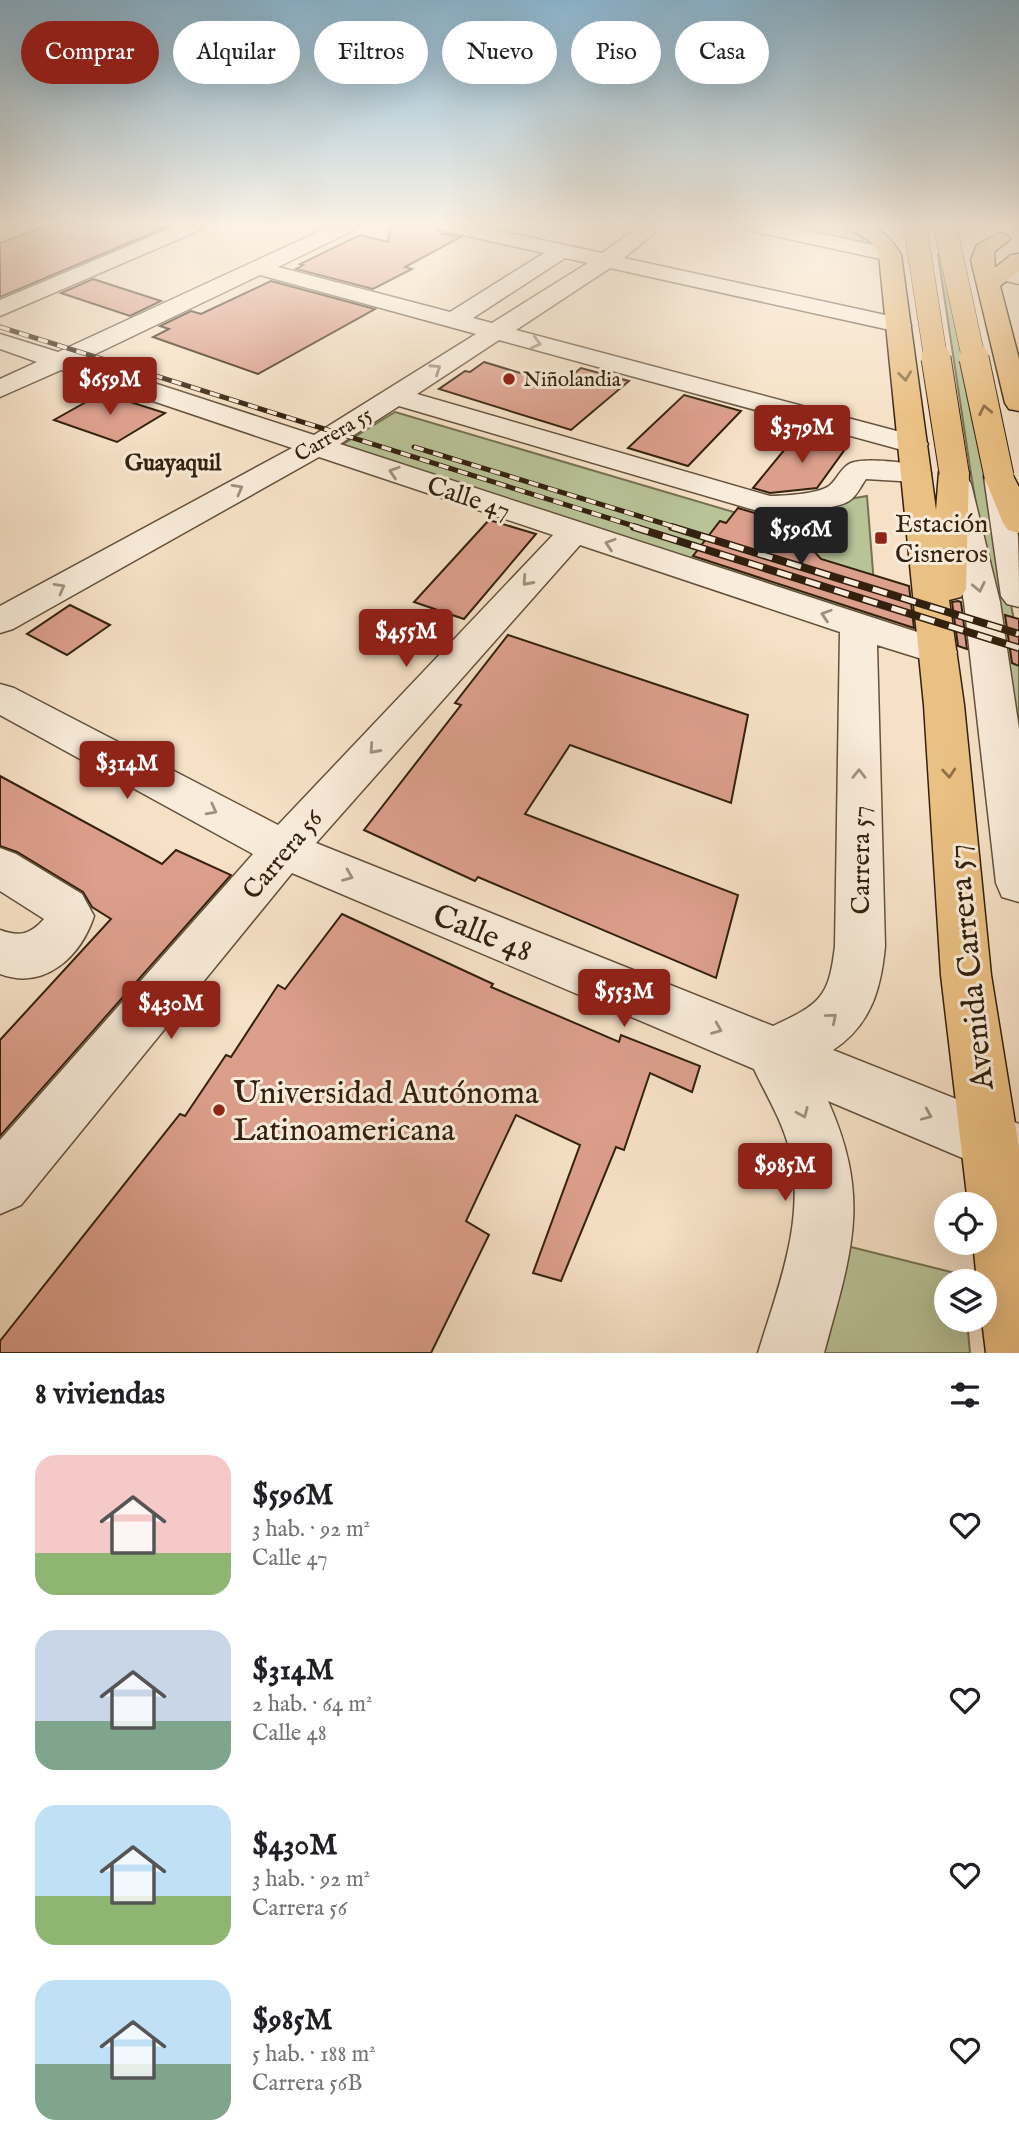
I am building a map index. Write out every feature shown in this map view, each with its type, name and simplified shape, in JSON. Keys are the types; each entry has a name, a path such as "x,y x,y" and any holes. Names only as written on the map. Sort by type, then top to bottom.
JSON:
{"main road":[{"name":"Avenida Carrera 57","path":"894,289 944,705 966,975 1004,1147 1019,1353"},
{"name":"Avenida Carrera 57","path":"925,289 954,472 944,705"},
{"path":"959,289 999,476 1019,523"},
{"path":"1003,289 1019,403"}],"street":[{"path":"0,309 46,289"},
{"path":"0,389 213,289"},
{"path":"336,289 493,332 914,458"},
{"path":"453,321 503,289"},
{"name":"Carrera 55","path":"0,621 317,446 560,289"},
{"path":"739,289 899,324"},
{"name":"Calle 47","path":"0,341 938,652"},
{"path":"395,396 768,505 788,505 838,495 858,471 914,458"},
{"path":"954,472 982,602 1019,883"},
{"path":"999,476 1019,596"},
{"name":"Carrera 56","path":"0,1184 316,812 574,532"},
{"name":"Carrera 57","path":"774,1052 806,1037 832,1019 849,1000 856,978 860,946 858,626"},
{"name":"Calle 48","path":"0,698 285,850 1004,1147"},
{"path":"0,867 65,908 70,916 68,927 45,949 29,957 8,957 0,952"},
{"path":"774,1052 818,1149 825,1190 823,1233 791,1353"}],"green space":[{"path":"943,289 951,289 1019,647 1019,755 971,474"},
{"path":"395,412 747,516 867,496 877,622 340,446"},
{"path":"843,1245 939,1269 934,1269 934,1332 968,1332 970,1353 819,1353"}],"building":[{"path":"0,289 19,289 0,297"},
{"path":"70,289 124,289 161,301 130,316 61,293"},
{"path":"254,289 301,289 375,309 258,374 153,337 169,329 160,326 191,311 201,314"},
{"path":"484,362 560,385 581,368 629,381 571,430 439,389"},
{"path":"102,393 165,413 117,442 54,420"},
{"path":"684,395 741,411 688,466 628,448"},
{"path":"799,432 848,445 817,488 770,493 753,488"},
{"path":"738,508 768,517 798,515 780,539 812,549 821,559 909,586 914,628 693,556 720,521 726,523"},
{"path":"489,520 536,534 464,619 414,602"},
{"path":"952,602 961,602 967,649 958,646"},
{"path":"70,605 110,625 67,655 27,634"},
{"path":"1005,615 1019,619 1019,666 1012,663"},
{"path":"508,635 748,715 731,803 570,745 525,814 738,895 716,978 478,877 475,881 364,830 461,705 455,703"},
{"path":"0,776 162,864 176,850 231,875 0,1136 0,1040 111,919 92,907 83,892 17,852 0,846"},
{"path":"342,914 493,984 491,987 619,1042 621,1035 700,1066 692,1092 650,1073 624,1150 616,1147 561,1281 533,1273 580,1145 516,1115 466,1221 489,1235 431,1353 0,1353 0,1341 180,1114 185,1116 226,1055 231,1057 278,985 285,989"}],"railway":[{"path":"0,327 640,528"},
{"path":"414,447 678,528"},
{"path":"634,527 1019,648"},
{"path":"672,527 1019,634"}],"place":[{"name":"Niñolandia","path":"509,379"},
{"name":"Estación Cisneros","path":"881,538"},
{"name":"Universidad Autónoma Latinoamericana","path":"219,1110"}],"district":[{"name":"Guayaquil","path":"173,462"}]}
